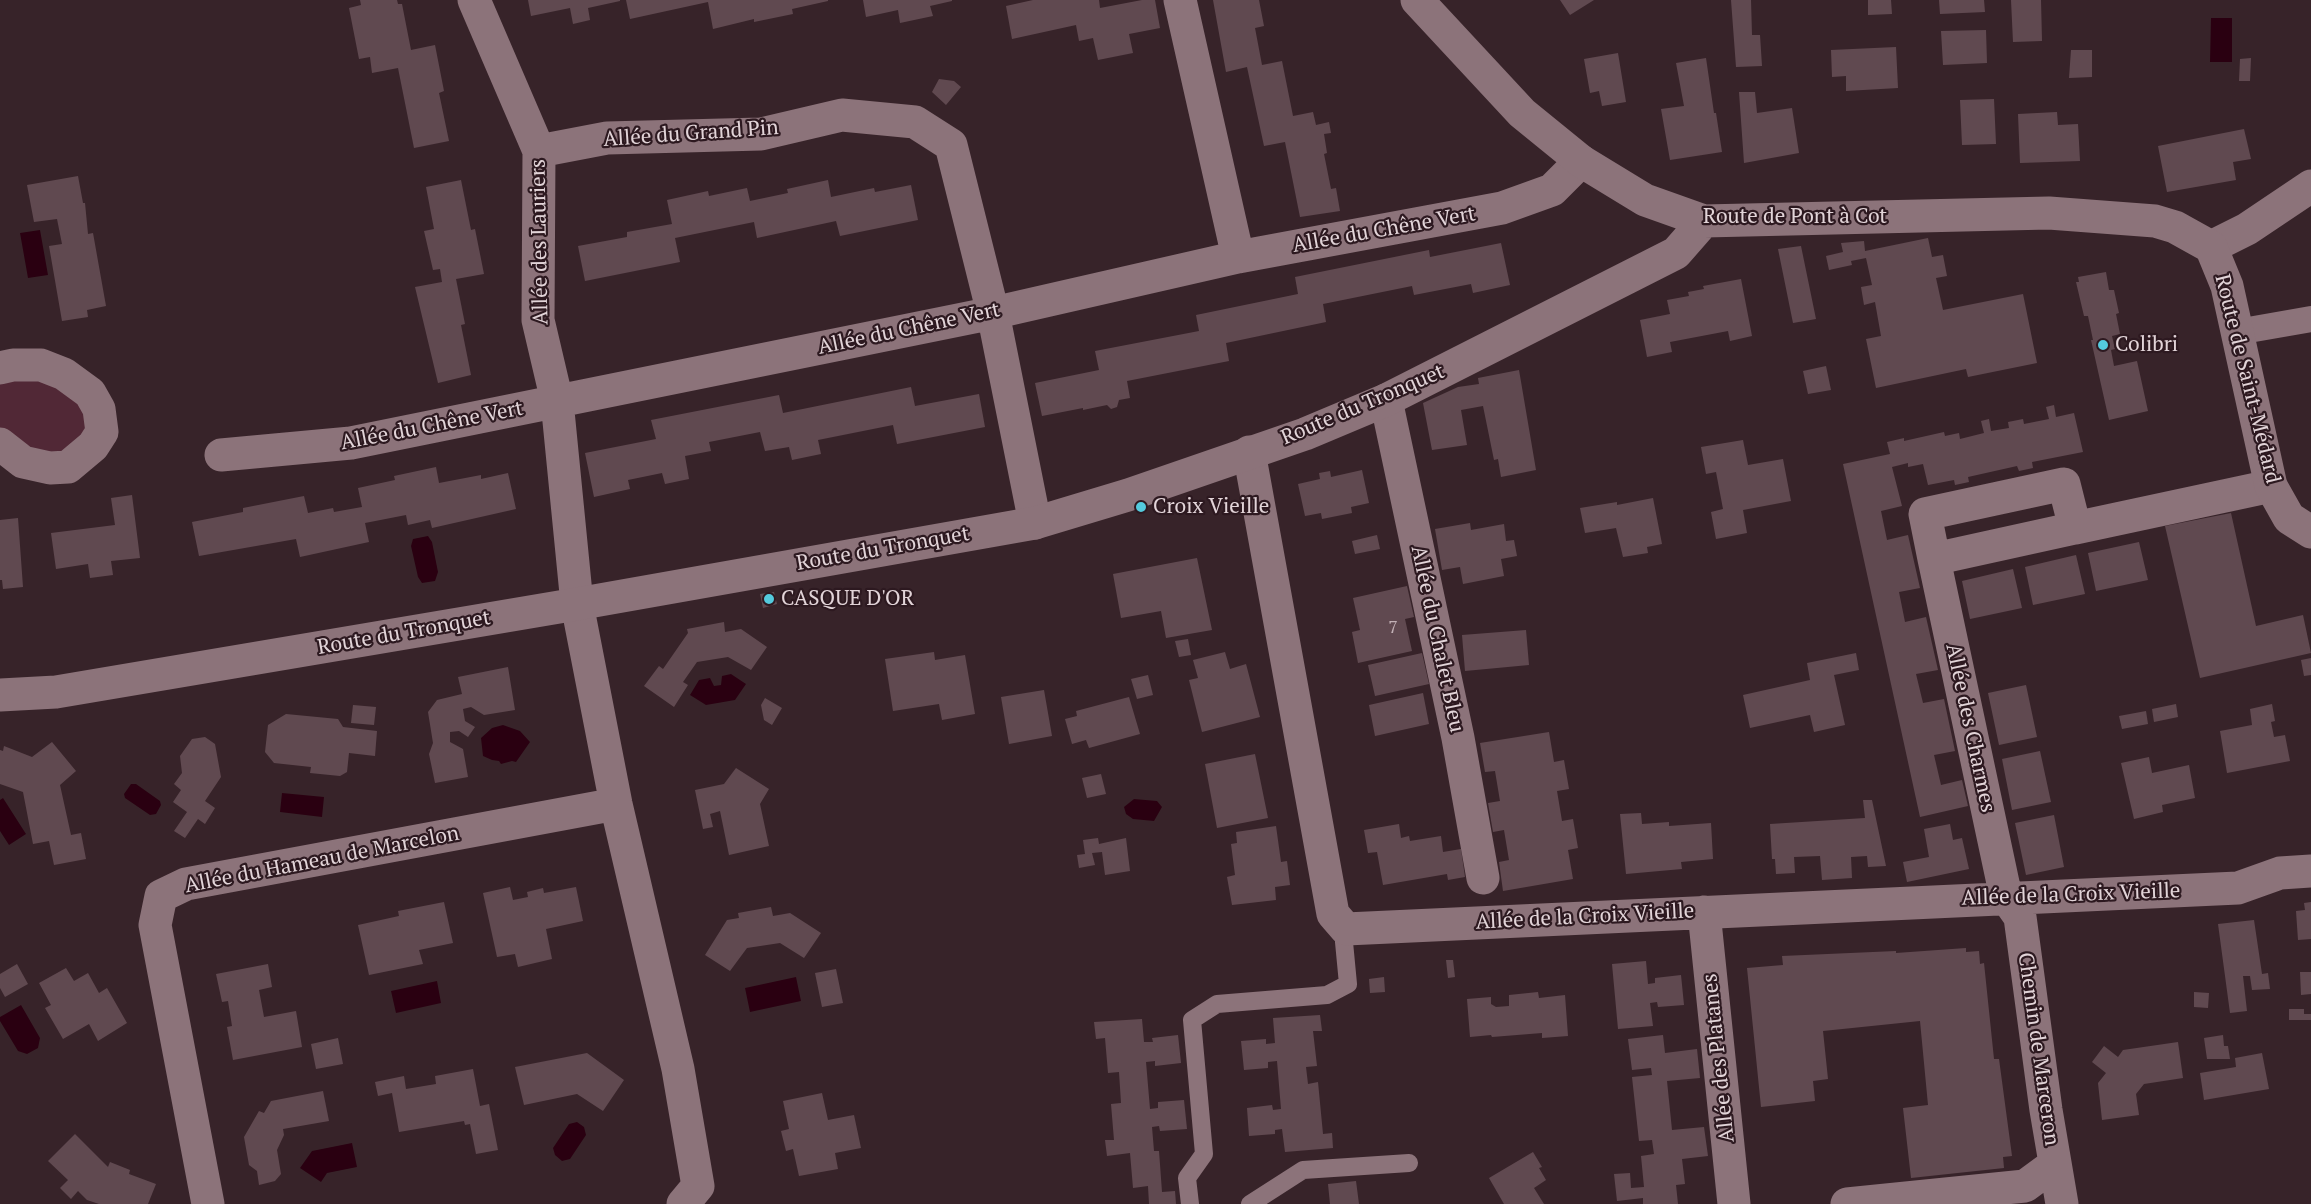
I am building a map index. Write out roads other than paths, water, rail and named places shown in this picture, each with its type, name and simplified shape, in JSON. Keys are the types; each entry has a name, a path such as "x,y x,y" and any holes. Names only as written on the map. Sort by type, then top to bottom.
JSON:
{"street":[{"name":"Allée des Lauriers","path":"474,0 539,151 538,320 557,402 577,604"},
{"path":"1180,0 1238,257"},
{"name":"Route de Pont à Cot","path":"1417,0 1522,114 1581,161 1645,200 1704,221 2049,213 2154,221 2175,227 2211,247"},
{"name":"Allée du Grand Pin","path":"539,151 608,138 760,134 842,115 915,122 951,145 993,312 1035,523"},
{"name":"Allée du Chêne Vert","path":"221,455 351,443 993,312 1238,257 1502,208 1552,190 1581,161"},
{"path":"2211,247 2247,229 2311,186"},
{"name":"Route du Tronquet","path":"0,695 56,692 577,604 1035,523 1128,495 1314,430 1386,400 1676,254 1704,221"},
{"name":"Route de Saint-Médard","path":"2211,247 2227,286 2271,486 2289,518 2311,531"},
{"path":"2236,332 2311,318"},
{"path":"0,368 13,365 41,365 64,374 90,393 99,409 102,432 93,446 68,467 50,468 22,462 0,444"},
{"name":"Allée du Chalet Bleu","path":"1386,400 1458,738 1483,878"},
{"path":"1249,452 1333,914 1346,929"},
{"name":"Allée des Charmes","path":"2006,897 1925,514 2064,484 2075,528"},
{"path":"1934,559 2271,486"},
{"path":"577,604 616,804 678,1069 698,1185 682,1204"},
{"name":"Allée du Hameau de Marcelon","path":"208,1204 155,925 161,896 186,884 616,804"},
{"name":"Allée de la Croix Vieille","path":"1346,929 2238,888 2280,873 2311,871"},
{"name":"Chemin de Marceron","path":"2006,897 2020,917 2046,1110 2062,1204"},
{"name":"Allée des Platanes","path":"1704,912 1734,1204"},
{"path":"1847,1204 2025,1186 2055,1164"}],"lane":[{"path":"1190,1204 1187,1178 1204,1154 1192,1020 1217,1004 1327,995 1348,984 1344,942 1346,929"},
{"path":"1250,1204 1303,1170 1408,1163"}],"place":[{"name":"Colibri","path":"2103,345"},
{"name":"Croix Vieille","path":"1141,507"},
{"name":"CASQUE D'OR","path":"769,599"}]}
